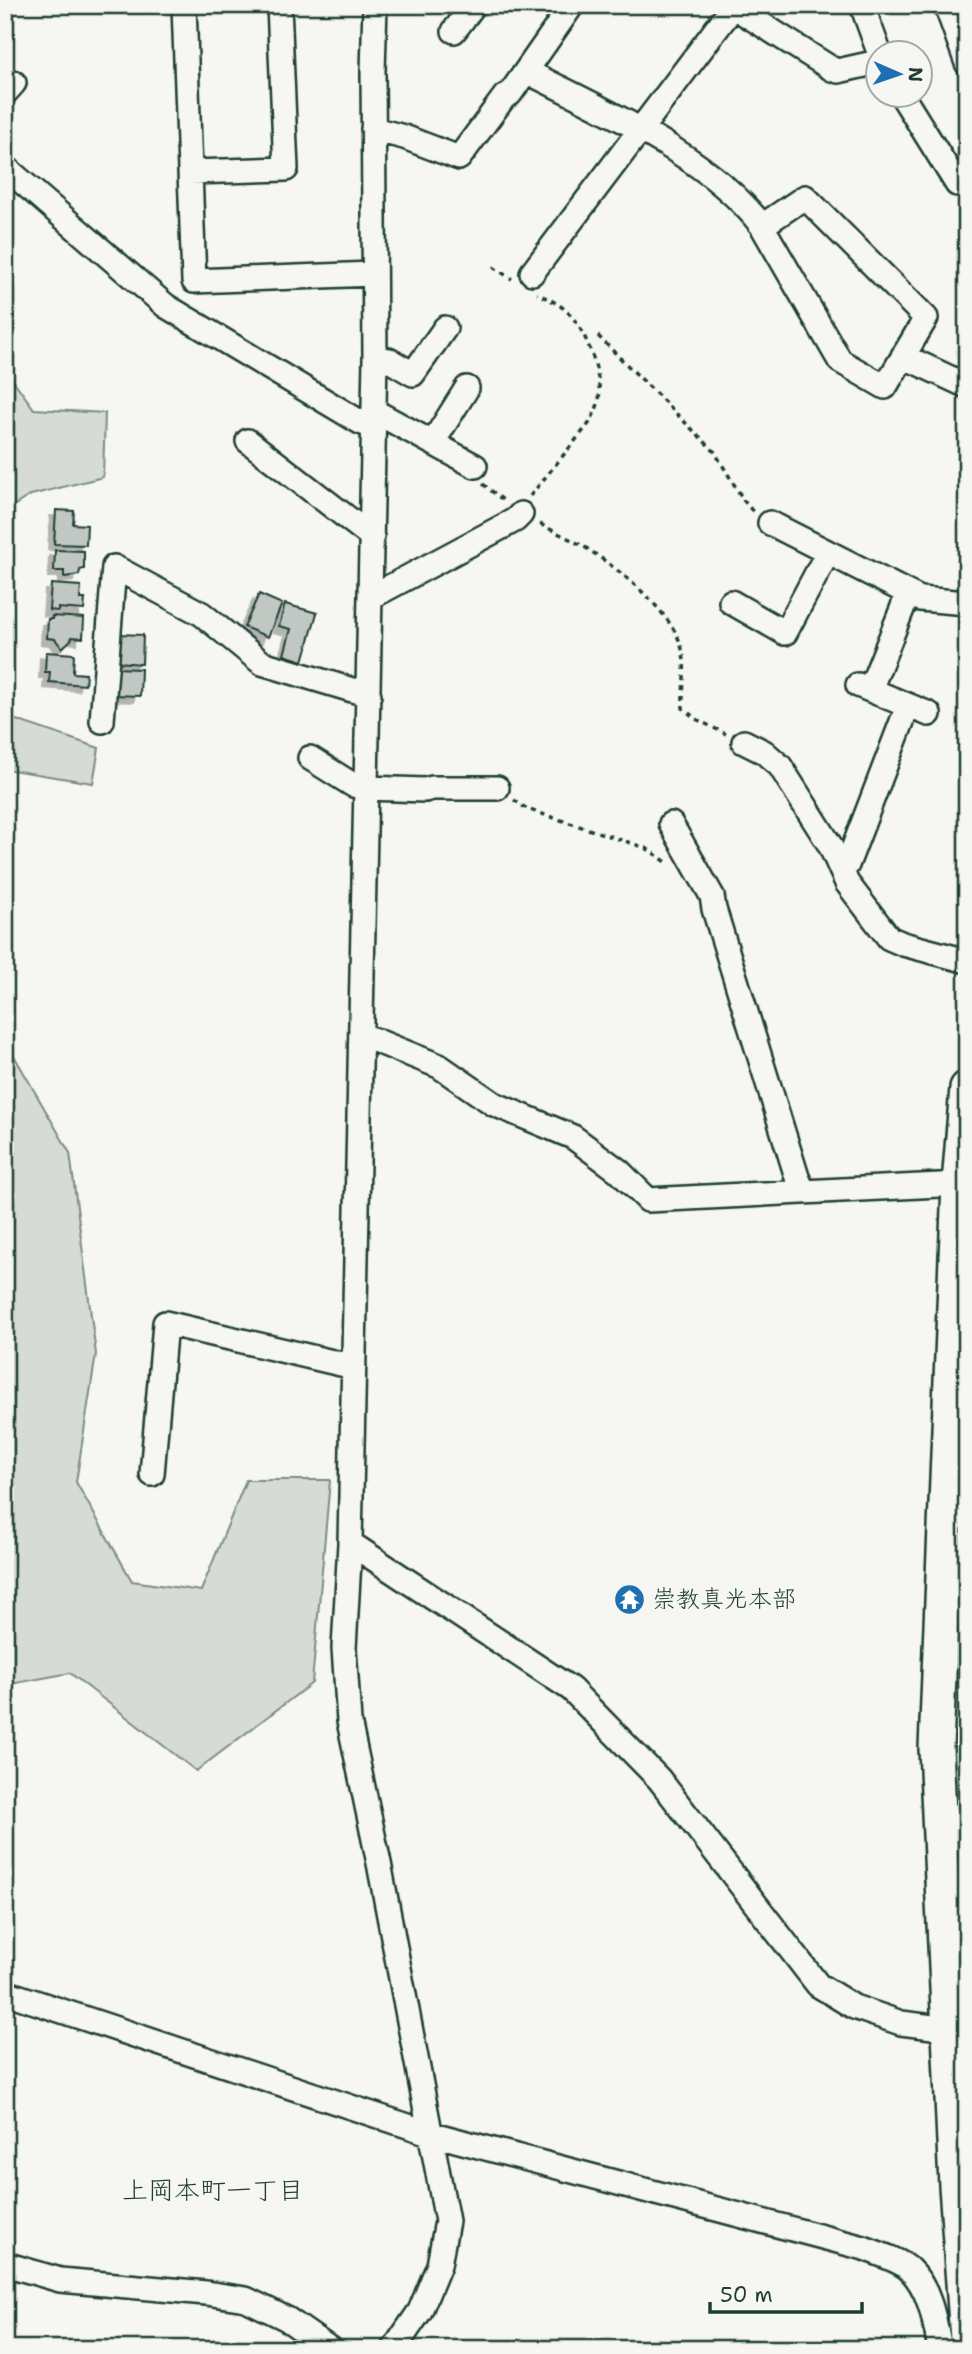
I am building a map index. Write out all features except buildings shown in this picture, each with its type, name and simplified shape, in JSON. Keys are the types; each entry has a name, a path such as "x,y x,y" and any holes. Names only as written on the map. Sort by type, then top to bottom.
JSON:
{"highway":[{"path":"967,1088 936,1748 953,1816 949,2029 956,2186 967,2338"}],"street":[{"path":"184,5 194,281 373,274"},
{"path":"191,172 286,169 279,5"},
{"path":"375,5 373,274 376,296 371,597 350,1543 344,1648 349,1721 379,1863 447,2221 439,2265 420,2311 394,2349"},
{"path":"454,31 474,5"},
{"path":"373,129 404,137 459,158 526,71 572,5"},
{"path":"862,5 873,38"},
{"path":"946,5 967,63"},
{"path":"527,282 732,6 832,69 838,71 864,65"},
{"path":"526,71 642,130 715,180 750,211 762,226 840,361 885,387 926,318 805,197 762,226"},
{"path":"910,108 957,184 967,180"},
{"path":"5,167 166,306 360,422 374,419 433,442 475,466"},
{"path":"375,358 389,360 414,374 445,328"},
{"path":"903,356 967,386"},
{"path":"433,442 467,388"},
{"path":"248,441 372,537"},
{"path":"371,597 515,520 518,512"},
{"path":"770,523 920,599 967,603"},
{"path":"730,601 785,633 827,554"},
{"path":"103,721 114,567 202,614 262,663 369,695"},
{"path":"841,870 847,865 918,710 864,688 908,594"},
{"path":"744,743 764,752 780,766 830,845 847,883 889,938 967,961"},
{"path":"310,758 353,785 367,788 497,788"},
{"path":"671,824 712,896 797,1177 804,1192"},
{"path":"362,1035 439,1066 494,1104 573,1137 619,1171 648,1200 804,1192 962,1165"},
{"path":"152,1474 165,1322 354,1367"},
{"path":"350,1543 571,1689 659,1779 818,1985 854,2007 901,2022 949,2029"},
{"path":"5,1992 429,2133 864,2248 908,2268 925,2290 940,2349"},
{"path":"5,2264 60,2280 246,2299 287,2319 330,2349"}],"path":[{"path":"493,267 527,282 572,316 585,336 597,374 599,394 595,414 518,512"},
{"path":"598,336 714,451 744,501 762,522 770,523"},
{"path":"475,466 472,474 518,512 590,550 647,597 665,616 682,649 683,708 696,719 744,743"},
{"path":"497,788 527,809 646,848 672,867"}],"shaded area":[{"path":"5,369 34,409 105,413 103,477 31,495 5,511"},
{"path":"5,691 13,719 99,748 93,783 5,769"},
{"path":"5,1040 70,1153 96,1354 76,1482 132,1581 201,1591 246,1480 330,1480 312,1683 196,1771 70,1673 5,1685"}],"place":[{"name":"崇教真光本部","path":"629,1599"}],"district":[{"name":"上岡本町一丁目","path":"213,2190"}]}
